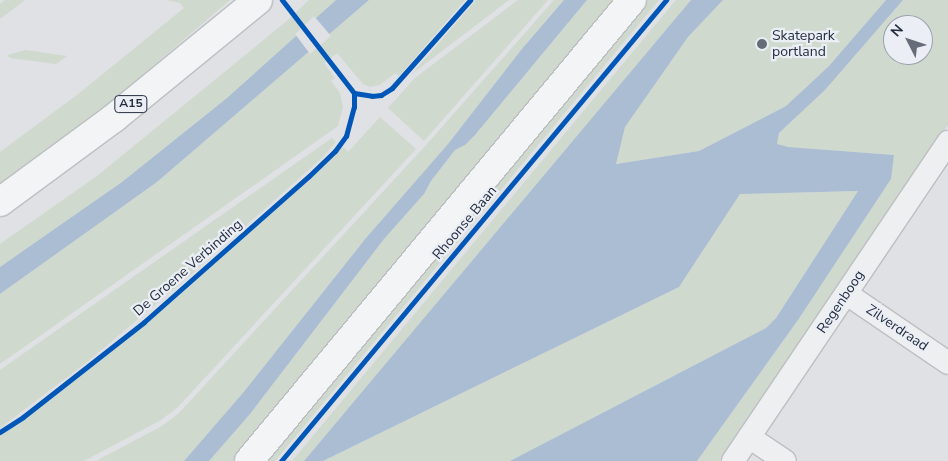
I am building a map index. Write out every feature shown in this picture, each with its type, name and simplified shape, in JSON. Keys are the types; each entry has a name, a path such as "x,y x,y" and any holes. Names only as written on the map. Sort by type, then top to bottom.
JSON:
{"main road":[{"name":"A15","path":"0,202 114,118 258,0"},
{"name":"Rhoonse Baan","path":"249,461 632,0"}],"street":[{"name":"Regenboog","path":"733,461 948,142"},
{"name":"Zilverdraad","path":"847,294 948,363"},
{"path":"750,437 785,461"}],"shaded area":[{"path":"5,0 25,0 0,19 0,4"},
{"path":"167,0 230,0 98,113 0,185 0,152 77,95 184,8 180,3"},
{"path":"309,0 336,0 227,98 122,182 0,267 0,244 97,176 288,20"},
{"path":"369,0 465,0 399,76 395,73 380,85 370,87 363,84 337,53 324,63 335,78 331,81 340,93 343,107 338,126 0,364 0,294 157,182"},
{"path":"476,0 509,0 412,74"},
{"path":"518,0 548,0 424,141 388,108 415,78"},
{"path":"554,0 564,0 521,50 448,144 366,238 242,394 184,461 96,461 162,426 178,414 427,144"},
{"path":"587,0 621,0 236,461 209,461 250,414 384,239 424,194 431,181 455,150 465,145 475,135"},
{"path":"646,0 659,0 275,461 262,461"},
{"path":"676,0 691,0 304,461 292,461"},
{"path":"723,0 886,0 829,66 786,106 699,151 616,164 625,127 688,37"},
{"path":"903,0 948,0 948,125 724,461 697,461 798,320 891,179 893,155 788,147 777,144 779,133 825,90 883,23 883,65 933,65 933,15 890,15"},
{"path":"26,50 67,56 56,64 10,58 7,55"},
{"path":"380,117 416,149 178,407 161,420 84,461 0,461 0,436 105,357 166,307 343,147 348,152"},
{"path":"332,138 336,142 323,157 187,278 87,362 0,428 0,370"},
{"path":"858,191 776,318 766,328 510,461 323,461 679,287 740,194"}],"water":[{"path":"336,0 369,0 157,182 0,294 0,267 122,182 227,98"},
{"path":"564,0 587,0 475,135 465,145 455,150 431,181 424,194 384,239 250,414 209,461 184,461 242,394 366,238 448,144 521,50"},
{"path":"691,0 723,0 688,37 625,127 616,164 699,151 786,106 829,66 886,0 903,0 890,15 883,15 883,23 825,90 779,133 777,144 788,147 894,155 891,179 798,320 697,461 510,461 766,328 776,318 858,191 740,194 679,287 323,461 304,461"}],"pier":[{"path":"314,16 331,36 310,54 295,34"}],"cycle path":[{"name":"De Groene Verbinding","path":"0,432 23,417 144,322 309,176 335,151 346,136 354,107 354,93 282,0"},
{"path":"354,93 372,96 381,95 392,88 470,0"},
{"path":"281,461 666,0"}],"place":[{"name":"Skatepark portland","path":"762,44"}]}
